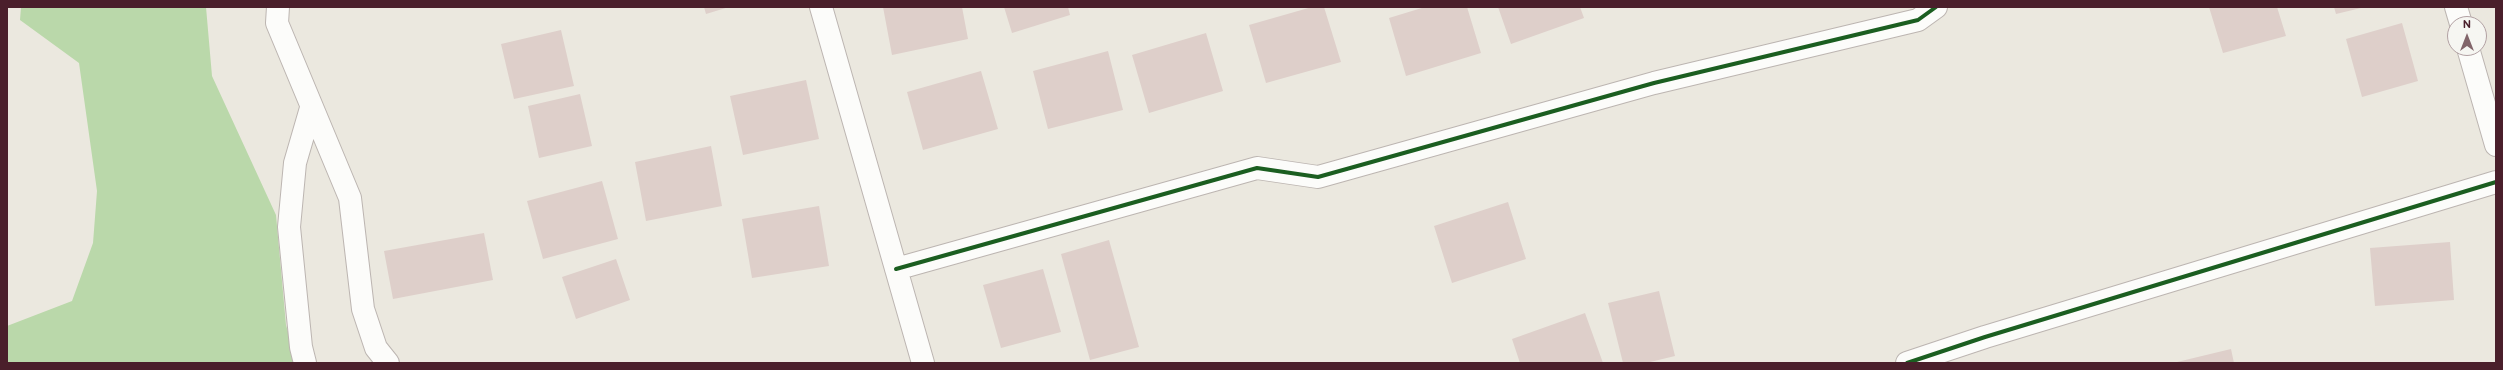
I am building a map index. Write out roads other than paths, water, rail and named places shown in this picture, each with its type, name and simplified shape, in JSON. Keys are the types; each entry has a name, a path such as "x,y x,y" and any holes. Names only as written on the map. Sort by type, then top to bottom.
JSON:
{"street":[{"path":"278,7 277,23 311,108 350,198 363,309 376,348 388,363"},
{"path":"821,7 923,363"},
{"path":"896,269 1257,168 1318,177 1654,83 1918,20 1936,7"},
{"path":"2470,56 2496,145"},
{"path":"305,363 301,347 288,227 295,163 311,108"},
{"path":"1907,363 1985,337 2496,182"}]}
